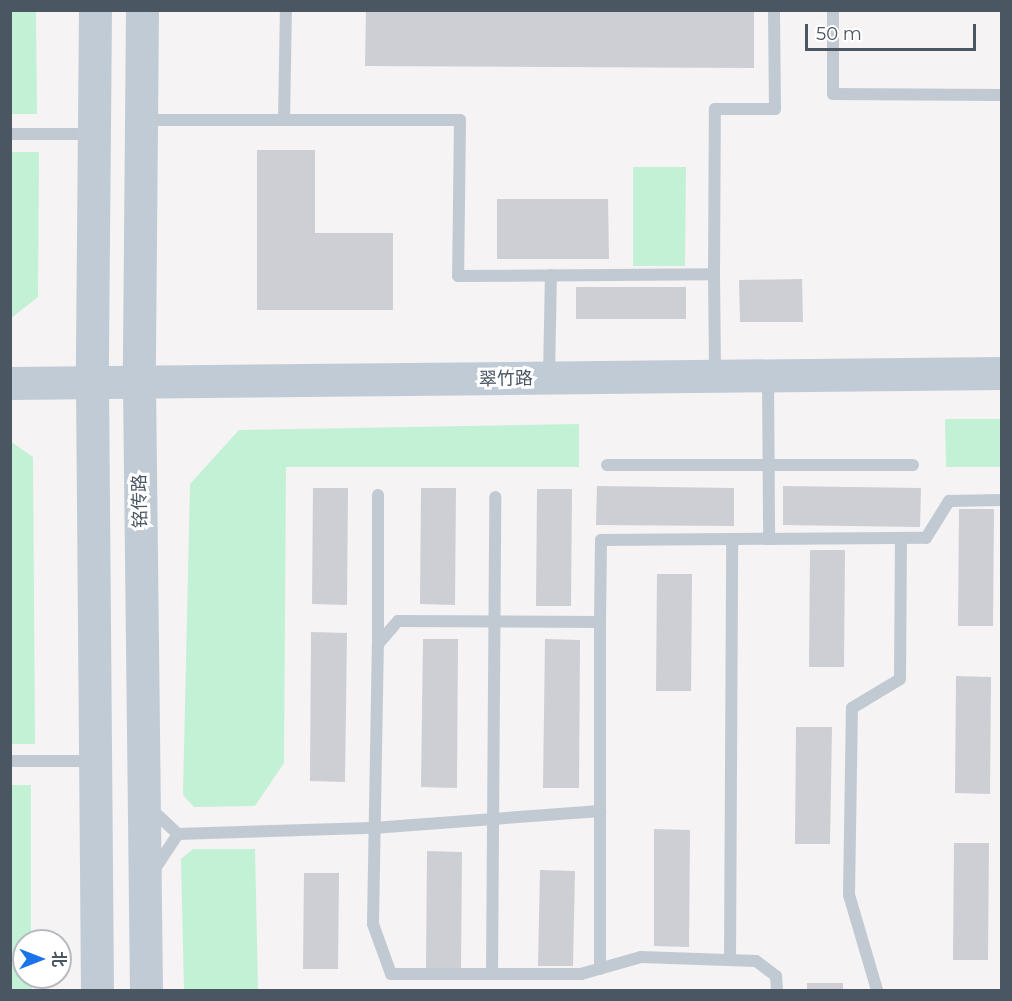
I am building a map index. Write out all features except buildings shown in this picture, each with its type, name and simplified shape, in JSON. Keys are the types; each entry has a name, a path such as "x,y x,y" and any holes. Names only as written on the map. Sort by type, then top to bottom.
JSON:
{"main road":[{"path":"95,10 92,382 97,990"},
{"name":"铭传路","path":"142,10 139,384 146,990"},
{"name":"翠竹路","path":"10,383 139,384 1002,373"}],"lane":[{"path":"284,120 286,10"},
{"path":"715,377 715,109 775,109 774,10"},
{"path":"833,10 833,94 1002,95"},
{"path":"141,120 460,120 458,276 714,274"},
{"path":"10,134 94,134"},
{"path":"549,379 551,275"},
{"path":"768,376 769,539"},
{"path":"607,465 913,465"},
{"path":"378,495 373,924 391,974 581,974 641,957 756,961 777,976 777,990"},
{"path":"492,974 495,497"},
{"path":"600,969 601,540 926,538 949,501 1002,500"},
{"path":"878,990 849,895 852,708 900,679 901,538"},
{"path":"730,960 732,539"},
{"path":"378,644 398,621 600,622"},
{"path":"10,761 95,761"},
{"path":"144,802 178,834 373,828 600,812"},
{"path":"145,885 178,834"}],"green space":[{"path":"10,11 36,11 37,114 11,114"},
{"path":"11,152 39,152 38,297 11,318"},
{"path":"633,167 686,167 685,266 633,266"},
{"path":"945,419 1001,419 1001,467 946,467"},
{"path":"579,424 579,467 286,467 284,763 255,806 194,807 183,795 190,484 239,430"},
{"path":"10,441 33,457 35,744 11,744"},
{"path":"11,785 31,785 31,929 12,929 12,989 32,990 11,990"},
{"path":"193,849 255,849 258,990 184,990 181,859"}]}
